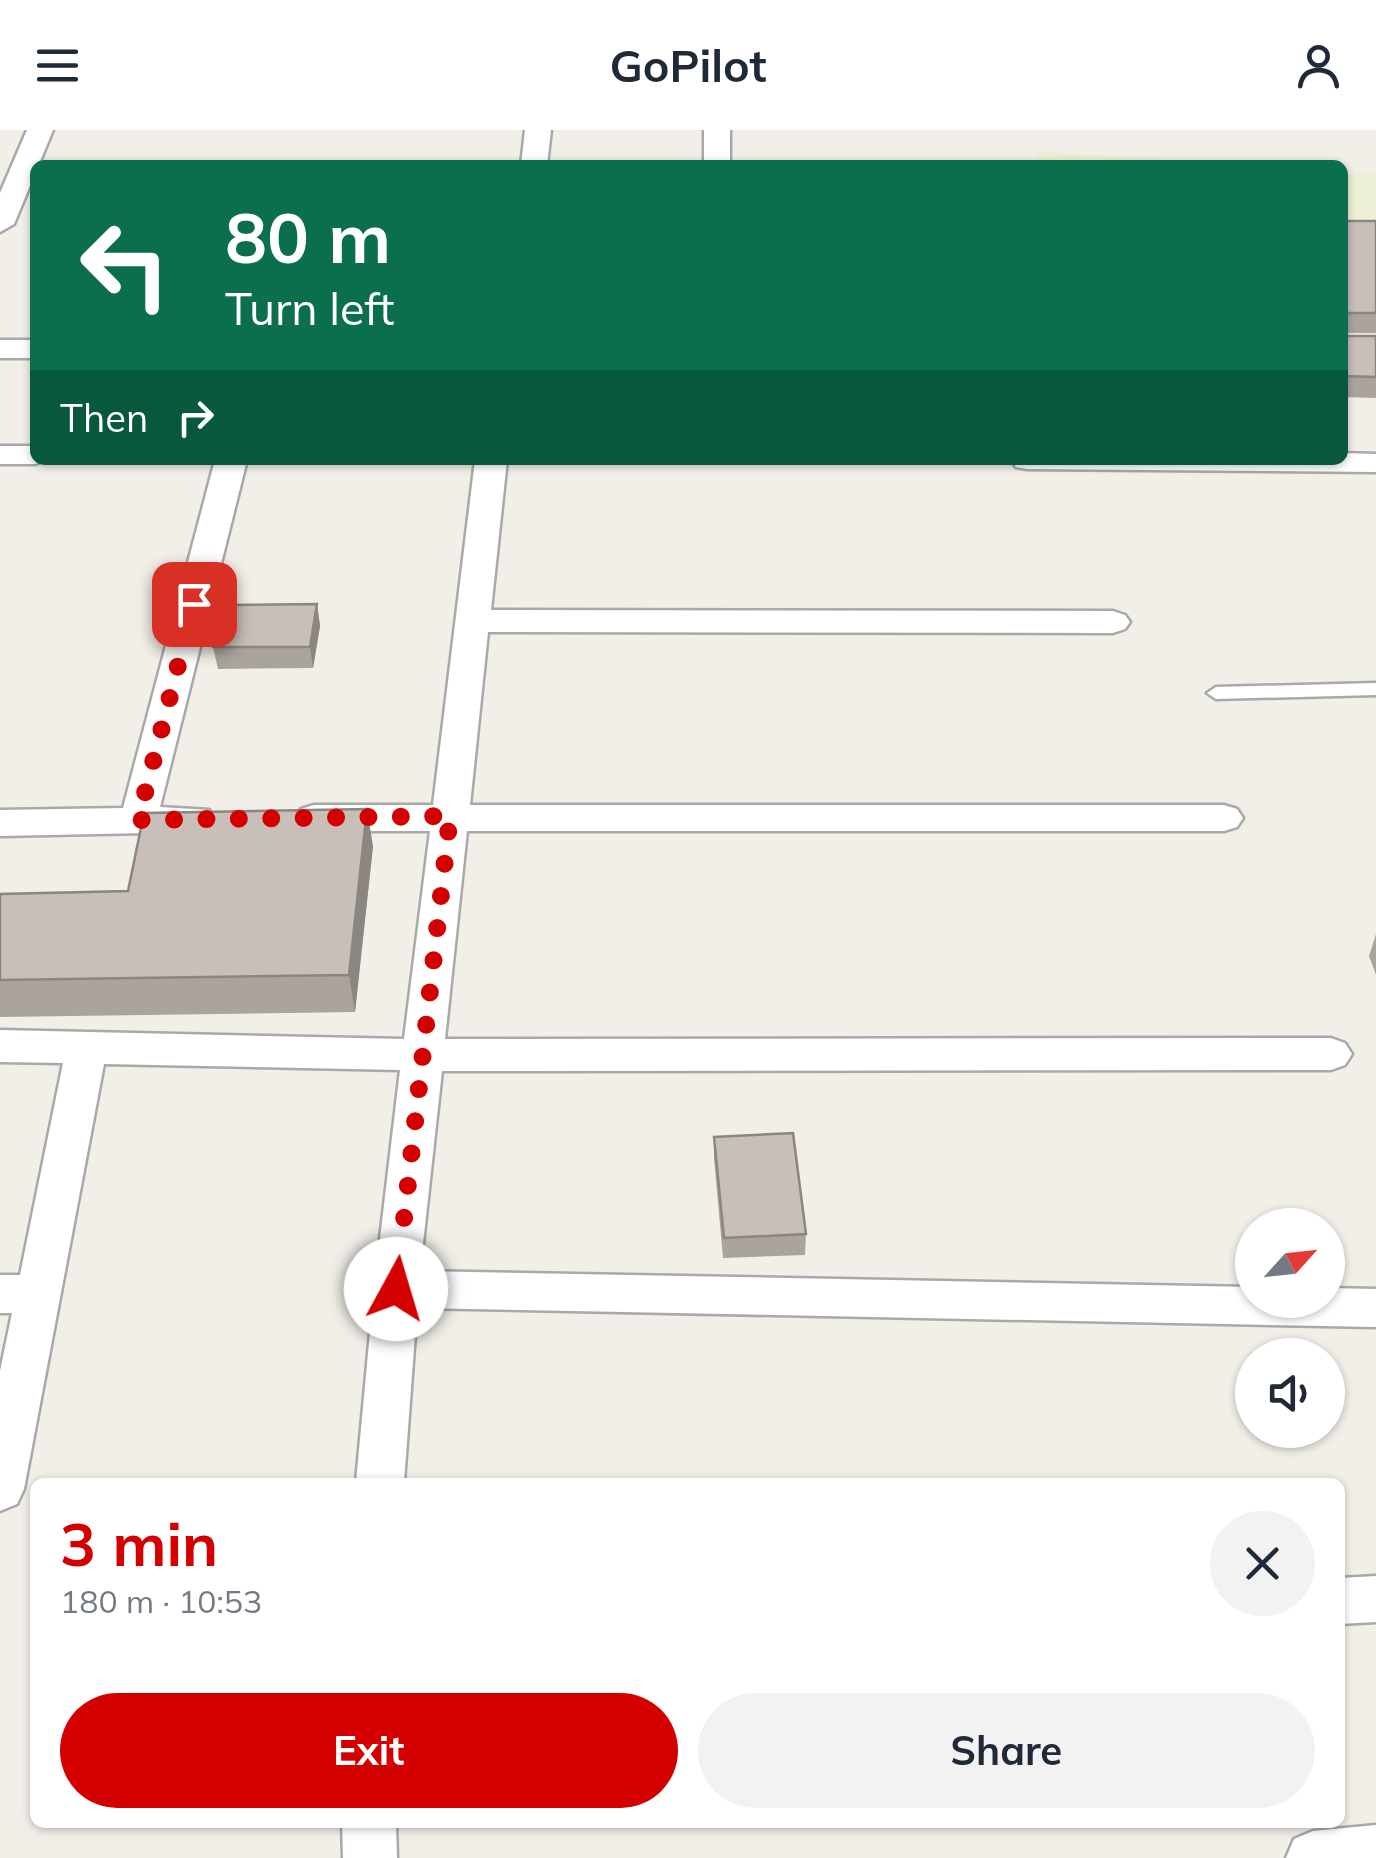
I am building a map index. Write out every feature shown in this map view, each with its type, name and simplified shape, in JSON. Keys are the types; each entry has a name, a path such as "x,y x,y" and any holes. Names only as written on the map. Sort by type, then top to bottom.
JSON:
{"street":[{"path":"30,229 0,226 40,130"},
{"path":"535,160 538,130"},
{"path":"717,130 717,160"},
{"path":"0,349 30,350"},
{"path":"0,455 30,455"},
{"path":"1348,462 1376,462"},
{"path":"138,820 230,465"},
{"path":"380,1478 396,1289 490,465"},
{"path":"472,621 1113,622"},
{"path":"275,818 1224,818"},
{"path":"0,822 236,819"},
{"path":"0,1046 422,1056 1331,1054"},
{"path":"0,1490 19,1293 87,1046"},
{"path":"396,1289 1376,1308"},
{"path":"1345,1601 1376,1600"},
{"path":"369,1828 370,1858"},
{"path":"1313,1858 1376,1852"}],"lane":[{"path":"1216,693 1376,689"}],"green space":[{"path":"1037,151 1171,160 1039,160"},
{"path":"1348,172 1376,174 1376,393 1348,393"}],"building":[{"path":"1348,221 1376,221 1376,313 1348,313"},
{"path":"1348,336 1376,336 1376,377 1348,376"},
{"path":"317,604 310,647 213,647 223,605"},
{"path":"367,809 349,975 0,980 0,894 128,891 144,813"},
{"path":"793,1133 806,1234 724,1238 714,1137"}],"route":[{"path":"194,604 138,820 450,816 396,1289"}]}
